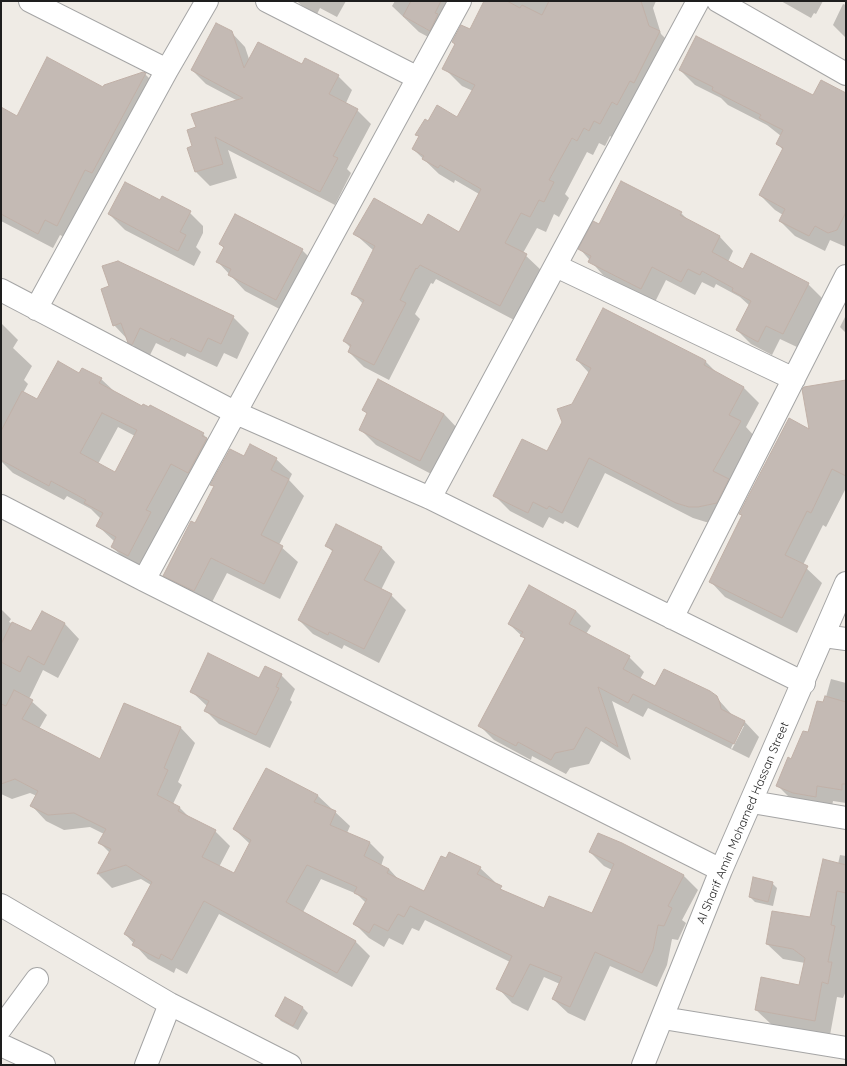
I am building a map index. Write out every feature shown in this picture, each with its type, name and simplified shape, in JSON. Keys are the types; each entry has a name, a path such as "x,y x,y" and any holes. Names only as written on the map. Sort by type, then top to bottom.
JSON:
{"street":[{"path":"30,1 167,70"},
{"path":"36,308 167,70 208,1"},
{"path":"267,1 418,78"},
{"path":"144,580 460,1"},
{"path":"430,498 698,1"},
{"path":"718,1 846,74"},
{"path":"556,266 794,379"},
{"path":"672,618 846,276"},
{"path":"1,290 236,413 430,498 804,683"},
{"path":"1,506 144,580 721,870"},
{"name":"Al Sharif Amin Mohamed Hassan Street","path":"643,1065 721,870 804,683 846,582"},
{"path":"824,636 846,639"},
{"path":"752,802 846,818"},
{"path":"1,905 170,1004 290,1065"},
{"path":"1,1028 37,979"},
{"path":"146,1065 170,1004"},
{"path":"663,1018 846,1048"},
{"path":"1,1045 44,1065"}],"building":[{"path":"411,1 441,1 435,13 438,14 430,31 403,16"},
{"path":"484,1 507,1 520,8 522,5 542,15 549,1 641,1 649,26 660,31 634,83 630,81 617,105 612,102 600,124 594,121 589,131 584,128 577,141 572,138 549,180 554,182 544,202 539,200 530,217 521,213 505,243 527,254 500,306 420,265 417,269 416,268 400,300 406,303 374,365 348,352 351,345 343,341 364,300 351,294 375,246 353,234 374,198 422,225 428,214 459,232 481,189 440,165 438,168 422,159 424,156 412,149 419,136 415,135 425,119 428,121 437,105 457,117 475,85 442,69 455,44 452,42 461,25 470,29"},
{"path":"216,23 232,31 244,68 258,42 302,64 305,58 339,75 329,94 358,109 333,156 338,158 320,192 215,137 223,164 195,172 187,148 192,146 187,130 196,127 191,114 243,98 191,70"},
{"path":"696,36 813,95 821,80 846,93 846,212 837,230 828,233 815,226 809,236 779,221 785,209 759,195 783,148 776,144 783,130 759,118 761,115 712,90 713,87 679,70"},
{"path":"47,57 103,87 104,85 143,72 146,73 92,173 85,170 57,226 45,220 38,234 1,214 1,107 17,116"},
{"path":"621,181 682,212 680,215 720,236 712,252 743,269 751,253 809,283 783,334 766,326 758,342 736,330 751,301 732,291 733,288 702,271 700,275 688,269 681,282 652,267 641,289 588,262 591,256 578,249 593,221 599,224"},
{"path":"125,182 160,200 162,196 191,211 180,232 186,235 178,251 108,214"},
{"path":"235,214 303,249 276,300 228,275 231,269 216,262 224,247 219,244"},
{"path":"118,261 234,316 221,344 208,338 201,352 171,338 169,342 140,328 132,345 128,343 121,323 113,326 101,289 109,286 102,266"},
{"path":"603,308 703,359 706,361 704,365 744,387 729,415 741,421 713,471 729,479 717,503 698,507 689,507 676,503 589,458 562,513 549,506 547,509 533,502 528,513 493,496 522,439 547,451 562,422 557,409 572,404 591,368 576,360"},
{"path":"58,361 79,373 82,368 102,378 99,383 142,406 143,404 149,407 150,405 204,433 202,436 207,438 188,473 171,464 146,510 151,512 128,556 111,547 116,537 96,526 103,513 84,503 86,500 51,481 49,486 1,460 1,431 22,391 37,399","holes":["102,413 137,430 115,472 80,453"]},
{"path":"378,379 444,414 420,461 359,430 367,413 362,410"},
{"path":"846,380 846,476 832,469 811,513 807,511 785,555 808,566 782,618 709,582 742,515 739,514 789,418 809,429 802,389 804,387"},
{"path":"250,444 277,458 271,470 289,479 261,535 283,546 264,584 211,558 194,591 163,576 191,521 195,523 214,486 210,485 230,449 244,456"},
{"path":"336,524 382,547 364,580 392,594 364,649 329,632 328,635 298,620 333,550 325,546"},
{"path":"529,585 576,611 569,624 630,656 623,669 655,686 664,669 710,691 717,696 721,709 745,721 734,744 633,694 628,703 598,687 618,747 586,727 574,749 555,753 551,760 518,742 516,746 478,726 525,638 520,636 523,632 508,624"},
{"path":"42,611 65,623 44,665 28,656 20,672 1,662 1,644 12,622 31,631"},
{"path":"208,653 259,678 265,666 282,674 276,687 279,688 256,735 204,711 209,701 190,692"},
{"path":"14,690 33,700 22,719 100,759 124,703 181,727 164,768 168,770 157,795 180,807 178,811 216,830 202,857 234,873 251,840 233,829 266,768 318,795 314,802 336,811 330,825 370,842 364,856 389,869 387,873 424,891 441,856 446,858 449,852 481,867 477,874 502,886 500,889 544,908 549,896 592,913 614,864 589,852 598,833 622,843 684,875 668,906 672,908 664,926 658,925 653,950 642,973 595,952 570,1007 552,999 562,977 530,964 513,997 496,989 512,956 410,906 404,917 398,914 388,931 374,924 369,933 353,924 367,899 354,893 357,887 307,865 286,902 356,941 337,973 204,901 172,960 161,954 159,959 132,945 135,940 124,934 152,882 126,865 97,874 111,849 98,843 106,829 74,813 48,815 30,806 38,791 15,779 1,784 1,704 6,706"},
{"path":"825,696 846,702 846,784 842,784 842,790 817,786 816,797 793,793 776,786 788,757 791,759 803,731 808,732 817,701 823,702"},
{"path":"823,859 846,865 846,893 837,891 831,925 835,926 828,962 832,962 828,984 822,982 815,1021 755,1010 761,977 799,985 805,958 793,949 766,944 772,911 810,917"},
{"path":"753,877 773,882 768,902 749,897"},
{"path":"285,997 303,1007 293,1026 275,1016"}]}
